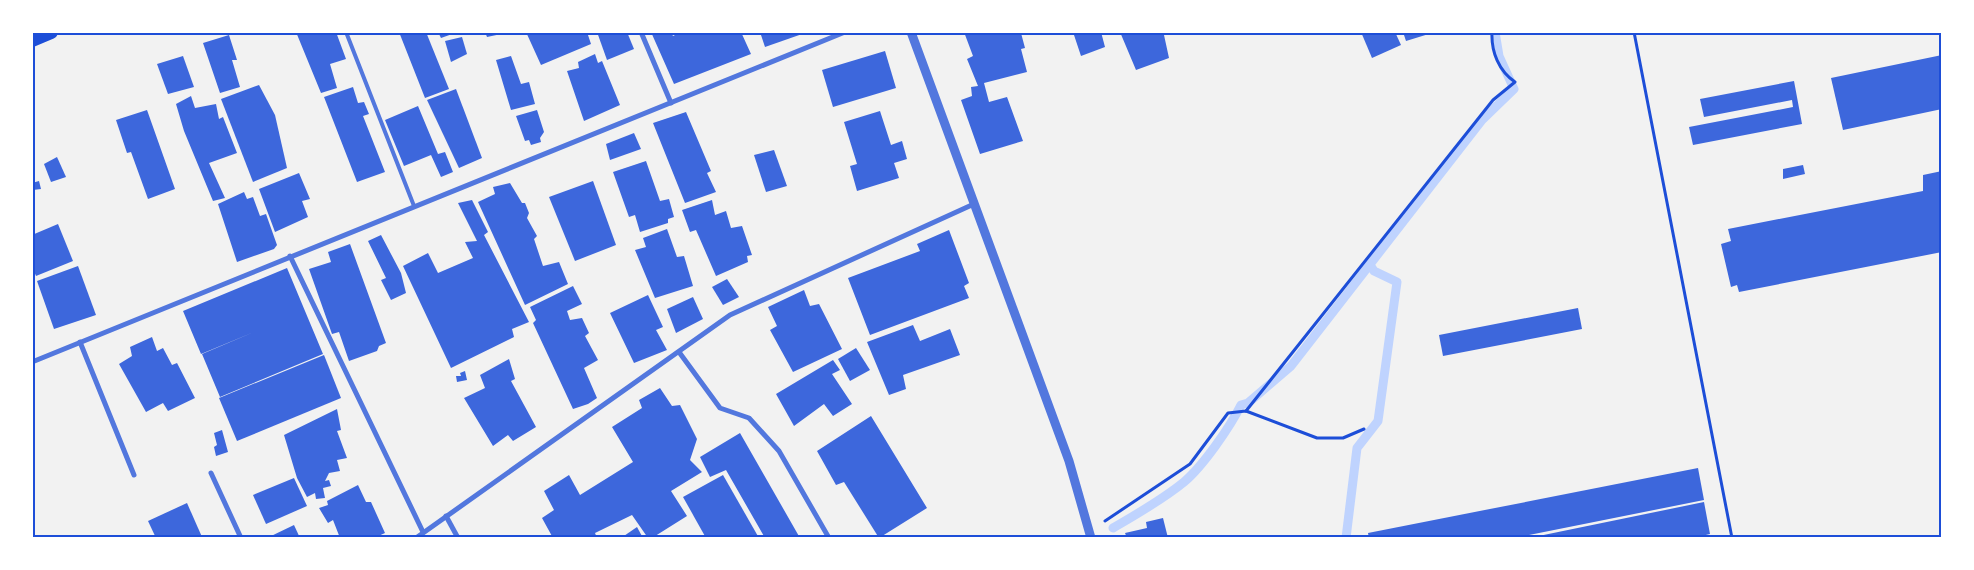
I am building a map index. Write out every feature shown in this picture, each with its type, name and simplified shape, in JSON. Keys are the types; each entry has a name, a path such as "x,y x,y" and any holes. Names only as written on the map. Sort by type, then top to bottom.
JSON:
{"highway":[{"path":"32,40 51,32"}],"street":[{"path":"641,32 671,103"},
{"path":"32,362 845,32"},
{"path":"911,32 1069,461 1090,533"},
{"path":"416,538 730,315 974,204"},
{"path":"290,256 423,532"},
{"path":"80,342 134,475"},
{"path":"679,352 720,408 750,418 780,450 828,538"},
{"path":"212,473 241,538"},
{"path":"446,516 458,538"}],"lane":[{"path":"346,32 414,206"}],"path":[{"path":"1246,411 1493,100 1515,82 1503,74 1496,55 1492,32"},
{"path":"1634,32 1732,538"},
{"path":"1090,533 1190,464 1228,412 1246,411 1317,438 1343,438 1364,429"}],"building":[{"path":"296,32 336,32 346,59 330,64 337,88 321,93"},
{"path":"399,32 426,32 449,89 425,98"},
{"path":"438,32 455,32 455,33 441,38"},
{"path":"485,32 506,32 506,33 487,37"},
{"path":"526,32 587,32 591,44 541,65"},
{"path":"597,32 627,32 634,49 607,60"},
{"path":"651,32 671,32 673,36 681,32 741,32 751,54 674,84"},
{"path":"760,32 805,32 805,33 765,47"},
{"path":"964,32 1021,33 1025,48 1021,49 1027,72 984,83 989,102 1007,97 1023,141 980,154 961,100 972,96 971,87 978,86 967,59 973,56"},
{"path":"1073,32 1101,32 1105,47 1081,56"},
{"path":"1120,32 1167,32 1168,35 1164,35 1169,58 1136,70"},
{"path":"1361,32 1395,32 1401,45 1372,58"},
{"path":"1403,32 1431,32 1432,33 1406,41"},
{"path":"229,35 237,60 232,60 240,87 220,93 203,43"},
{"path":"462,37 467,54 451,62 445,41"},
{"path":"885,51 896,88 833,107 822,70"},
{"path":"595,54 598,63 602,61 620,105 584,121 567,71 579,68 578,62"},
{"path":"1942,55 1942,109 1843,130 1831,78"},
{"path":"183,56 194,87 168,94 157,64"},
{"path":"511,56 521,84 529,82 535,104 511,110 496,60"},
{"path":"1794,81 1802,124 1693,145 1689,127 1793,107 1792,100 1704,117 1700,99"},
{"path":"259,85 275,115 287,168 253,182 221,99"},
{"path":"353,87 358,103 364,102 369,114 363,116 385,172 357,182 324,97"},
{"path":"456,89 482,158 459,168 427,100"},
{"path":"191,96 195,108 216,104 219,119 223,117 237,153 209,163 225,198 213,201 184,131 176,104"},
{"path":"418,106 438,154 445,152 453,172 441,177 431,155 404,166 385,120"},
{"path":"147,110 175,189 148,199 131,152 127,153 116,120"},
{"path":"537,110 544,132 540,138 541,142 531,145 529,140 525,141 516,116"},
{"path":"880,111 891,145 902,141 907,159 894,163 899,178 857,191 850,166 857,164 844,122"},
{"path":"686,112 711,171 707,173 716,192 685,203 653,123"},
{"path":"634,133 641,149 610,160 606,144"},
{"path":"774,150 787,186 766,192 754,155"},
{"path":"57,157 66,177 51,182 44,164"},
{"path":"646,161 660,201 669,199 674,217 668,219 668,223 640,232 635,215 629,217 613,172"},
{"path":"1803,165 1805,174 1783,179 1783,169"},
{"path":"1942,171 1942,252 1739,292 1737,285 1731,287 1721,244 1731,241 1728,229 1923,191 1923,175"},
{"path":"299,173 310,199 302,201 308,217 275,232 259,189"},
{"path":"39,181 41,189 33,190 32,183"},
{"path":"593,181 616,245 575,261 549,197"},
{"path":"510,183 522,203 525,203 529,213 527,218 537,236 534,239 543,266 559,262 568,284 525,305 478,202 495,194 493,187"},
{"path":"244,192 247,199 253,197 260,216 266,214 277,245 274,249 237,262 218,204"},
{"path":"472,200 488,232 484,235 529,322 512,329 514,337 451,368 403,266 428,253 438,273 473,258 465,242 477,241 458,203"},
{"path":"712,200 715,215 726,211 731,228 742,226 752,255 747,256 748,262 716,276 696,230 690,232 682,210"},
{"path":"58,224 73,261 36,276 32,267 32,235"},
{"path":"667,229 677,257 684,256 693,286 655,298 635,250 646,247 643,238"},
{"path":"949,230 969,283 964,286 969,298 870,335 848,278 920,251 917,244"},
{"path":"381,235 401,273 406,293 391,300 381,280 386,278 368,241"},
{"path":"350,244 386,343 379,346 377,351 349,361 339,332 332,334 309,269 331,262 328,252"},
{"path":"78,266 96,315 54,329 37,281"},
{"path":"287,268 323,354 220,397 202,354 254,332 201,354 183,311"},
{"path":"727,279 739,297 723,305 712,287"},
{"path":"573,286 582,304 567,311 570,320 582,318 589,333 585,336 598,360 584,368 597,398 588,404 573,409 533,323 536,320 530,307"},
{"path":"804,290 810,306 819,304 842,349 793,372 770,330 777,326 768,307"},
{"path":"648,295 663,327 656,330 667,350 634,363 610,313"},
{"path":"693,297 703,319 676,333 667,309"},
{"path":"1578,308 1582,329 1443,356 1439,335"},
{"path":"913,325 920,341 950,329 960,355 903,375 906,389 889,395 867,342"},
{"path":"152,337 157,351 163,348 172,365 177,363 195,398 168,411 163,403 146,412 119,364 132,356 130,347"},
{"path":"856,348 870,370 850,381 838,359"},
{"path":"324,355 341,398 237,441 219,398"},
{"path":"509,359 515,379 511,381 536,427 513,441 508,435 493,446 464,398 485,388 480,375"},
{"path":"833,360 840,370 832,374 852,404 833,416 824,404 794,426 776,394"},
{"path":"465,371 467,380 457,382 456,376 461,376 460,373"},
{"path":"660,388 672,406 680,405 697,439 690,460 702,472 671,491 687,516 652,538 648,538 632,515 595,533 597,538 553,538 542,518 554,510 544,491 569,475 580,495 633,462 612,427 642,408 639,400"},
{"path":"337,409 341,430 337,431 347,458 337,460 340,471 329,473 325,481 329,480 331,486 323,488 325,498 316,499 315,493 307,497 297,478 284,435"},
{"path":"871,416 927,508 879,538 844,482 836,485 817,451"},
{"path":"222,430 228,452 216,456 214,447 217,445 214,433"},
{"path":"740,433 800,538 765,538 726,470 710,477 700,457"},
{"path":"1698,468 1704,500 1514,538 1369,538 1368,533"},
{"path":"723,475 759,538 706,538 683,497"},
{"path":"294,478 307,506 266,524 253,495"},
{"path":"358,485 366,502 371,502 385,533 374,538 340,538 333,520 328,523 319,508 328,505 327,501"},
{"path":"1704,502 1710,534 1693,538 1529,538"},
{"path":"187,503 202,537 156,538 148,521"},
{"path":"1163,518 1168,538 1127,538 1125,533 1147,528 1146,522"},
{"path":"294,525 300,538 267,538"},
{"path":"637,527 643,538 621,538"}],"waterway":[{"path":"1113,528 1158,501 1184,482 1216,446 1241,405 1248,403 1291,366 1482,120 1514,89 1499,56 1495,32"},
{"path":"1346,538 1357,448 1378,421 1397,282 1374,271 1370,265"}]}
